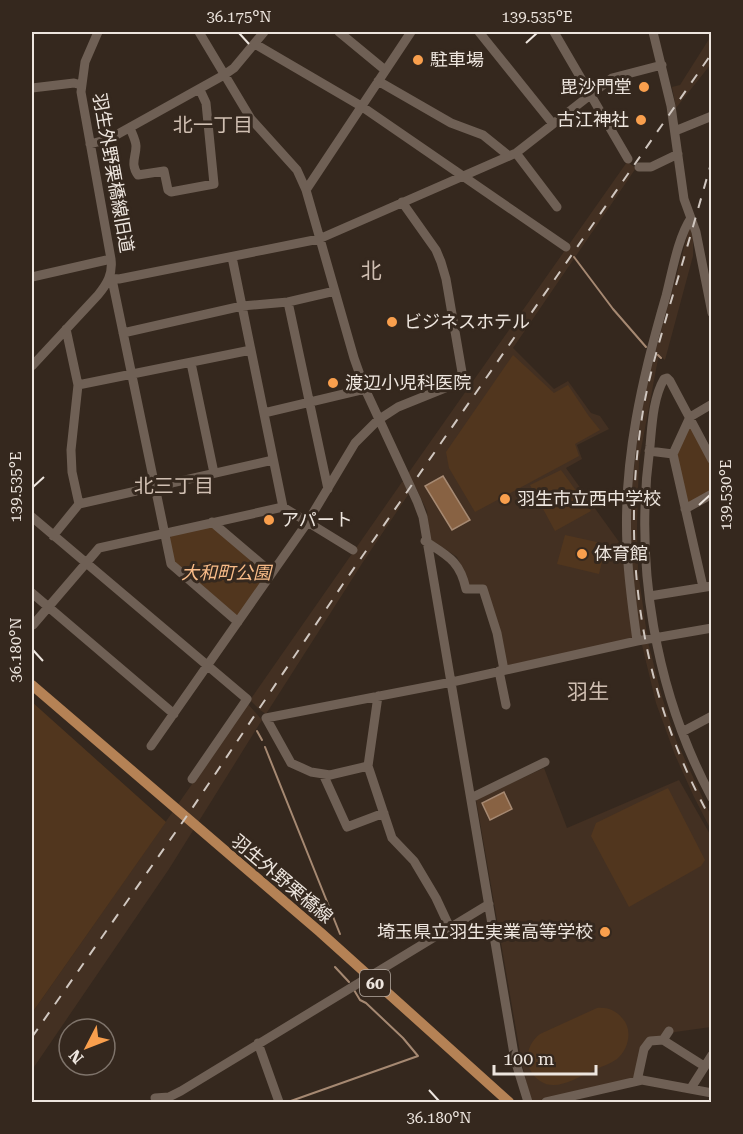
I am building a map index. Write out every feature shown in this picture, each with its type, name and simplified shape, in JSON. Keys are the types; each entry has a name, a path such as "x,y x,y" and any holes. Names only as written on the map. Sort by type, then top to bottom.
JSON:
{"main road":[{"name":"羽生外野栗橋線","path":"32,685 369,976 509,1102"}],"street":[{"name":"羽生外野栗橋線旧道","path":"32,366 98,295 109,278 111,258 81,84 88,52 98,32"},
{"path":"199,32 251,119 297,170 306,190 365,389 423,517 425,541 452,682 515,1060 528,1102"},
{"path":"90,144 109,139 224,75 234,68 264,32"},
{"path":"339,32 385,70"},
{"path":"306,190 411,32"},
{"path":"479,32 553,124"},
{"path":"554,32 628,159"},
{"path":"653,32 675,131 684,199 698,238 708,282 711,313"},
{"path":"255,44 361,106 566,247"},
{"path":"109,278 119,279 319,239 513,155 612,78 662,65"},
{"path":"378,81 451,123 483,135 513,155 557,207"},
{"path":"32,88 81,84"},
{"path":"130,128 136,146 133,160 135,172 138,175 164,171 170,192 214,184 206,103 200,90"},
{"path":"675,131 711,116"},
{"path":"639,167 651,167 678,154"},
{"path":"151,746 308,523 355,443 378,420 398,407 460,382 463,378 441,262 436,250 402,202"},
{"path":"638,641 627,546 631,448 648,355 682,240 691,218"},
{"path":"232,257 283,507"},
{"path":"32,277 111,258"},
{"path":"109,278 132,374 164,534 173,566 238,622"},
{"path":"123,333 242,306 288,302 335,291"},
{"path":"288,302 328,489"},
{"path":"66,329 78,385 71,450 72,472 79,504"},
{"path":"78,385 251,350"},
{"path":"191,363 214,473"},
{"path":"711,460 670,381 667,378 664,379 654,414 649,451 646,561 655,639 667,688 682,732 711,798"},
{"path":"264,413 365,389"},
{"path":"650,596 707,587 685,509 673,454 690,417 711,404"},
{"path":"649,451 673,454"},
{"path":"53,536 79,504 273,460"},
{"path":"685,509 711,494"},
{"path":"33,625 99,548 283,507 353,550"},
{"path":"32,517 247,699 192,779"},
{"path":"212,522 272,573"},
{"path":"425,541 456,562 463,575 466,589 483,589 497,633 506,705"},
{"path":"32,593 174,714"},
{"path":"368,766 330,775 311,772 291,763 266,718 711,628"},
{"path":"378,696 368,766 392,838 414,861 436,898 450,928"},
{"path":"682,732 710,719"},
{"path":"471,798 545,762"},
{"path":"323,774 347,827 384,813"},
{"path":"155,1098 169,1097 181,1091 489,904"},
{"path":"637,1081 644,1049 650,1041 666,1036 704,1066"},
{"path":"258,1043 279,1102"},
{"path":"691,1089 711,1054"},
{"path":"546,1102 642,1080 711,1093"}],"shaded area":[{"path":"711,36 711,64 676,108 672,87 680,85"},
{"name":"羽生市立西中学校","path":"627,162 636,168 513,348 554,389 568,381 591,413 600,416 609,429 577,445 582,459 566,468 622,546 634,634 631,639 506,666 488,596 467,586 466,577 457,557 430,539 427,511 407,475"},
{"path":"690,226 693,256 665,360 659,355 639,460 638,571 647,635 640,637 632,581 630,505 641,404"},
{"path":"443,476 470,520 452,530 425,486"},
{"path":"405,481 410,492 266,714 250,700 402,482"},
{"path":"648,642 676,740 711,816 711,830 675,755 656,703 642,645"},
{"path":"248,704 262,720 169,869 68,1017 57,1017 57,1033 32,1070 32,1013"},
{"name":"埼玉県立羽生実業高等学校","path":"544,768 567,828 679,780 711,836 711,1027 675,1032 643,1046 633,1079 542,1102 531,1102 522,1064 476,799"},
{"path":"504,792 512,809 490,820 482,803"}],"green space":[{"path":"513,355 554,393 568,385 600,430 575,444 579,456 475,512 449,468 446,452"},
{"path":"690,423 711,465 712,491 687,506 675,453"},
{"path":"561,470 591,511 555,531 530,485"},
{"name":"大和町公園","path":"211,525 269,574 238,620 174,563 169,540 171,536"},
{"name":"体育館","path":"565,535 606,544 599,574 557,564"},
{"path":"32,702 166,822 32,1013"},
{"path":"668,788 705,860 701,866 629,907 591,836 596,823"},
{"path":"597,1008 614,1011 620,1015 628,1028 627,1045 621,1055 611,1062 559,1085 546,1084 534,1076 528,1064 528,1057 531,1044 535,1039 540,1034"}],"waterway":[{"path":"574,257 613,309 646,347"},
{"path":"658,355 661,358"},
{"path":"257,731 262,740"},
{"path":"265,747 340,934"},
{"path":"335,967 349,982"},
{"path":"288,1102 418,1056 403,1038 360,1000 354,990"}],"railway":[{"path":"32,1037 712,53"},
{"path":"712,160 646,393 637,459 634,512 636,566 642,619 652,671 667,723 687,773 712,821"}],"place":[{"name":"駐車場","path":"418,60"},
{"name":"毘沙門堂","path":"644,87"},
{"name":"古江神社","path":"641,120"},
{"name":"ビジネスホテル","path":"392,322"},
{"name":"渡辺小児科医院","path":"333,383"},
{"name":"羽生市立西中学校","path":"505,499"},
{"name":"アパート","path":"269,520"},
{"name":"体育館","path":"582,554"},
{"name":"埼玉県立羽生実業高等学校","path":"605,932"}],"district":[{"name":"北一丁目","path":"213,125"},
{"name":"北","path":"371,271"},
{"name":"北三丁目","path":"174,486"},
{"name":"羽生","path":"588,692"}]}
